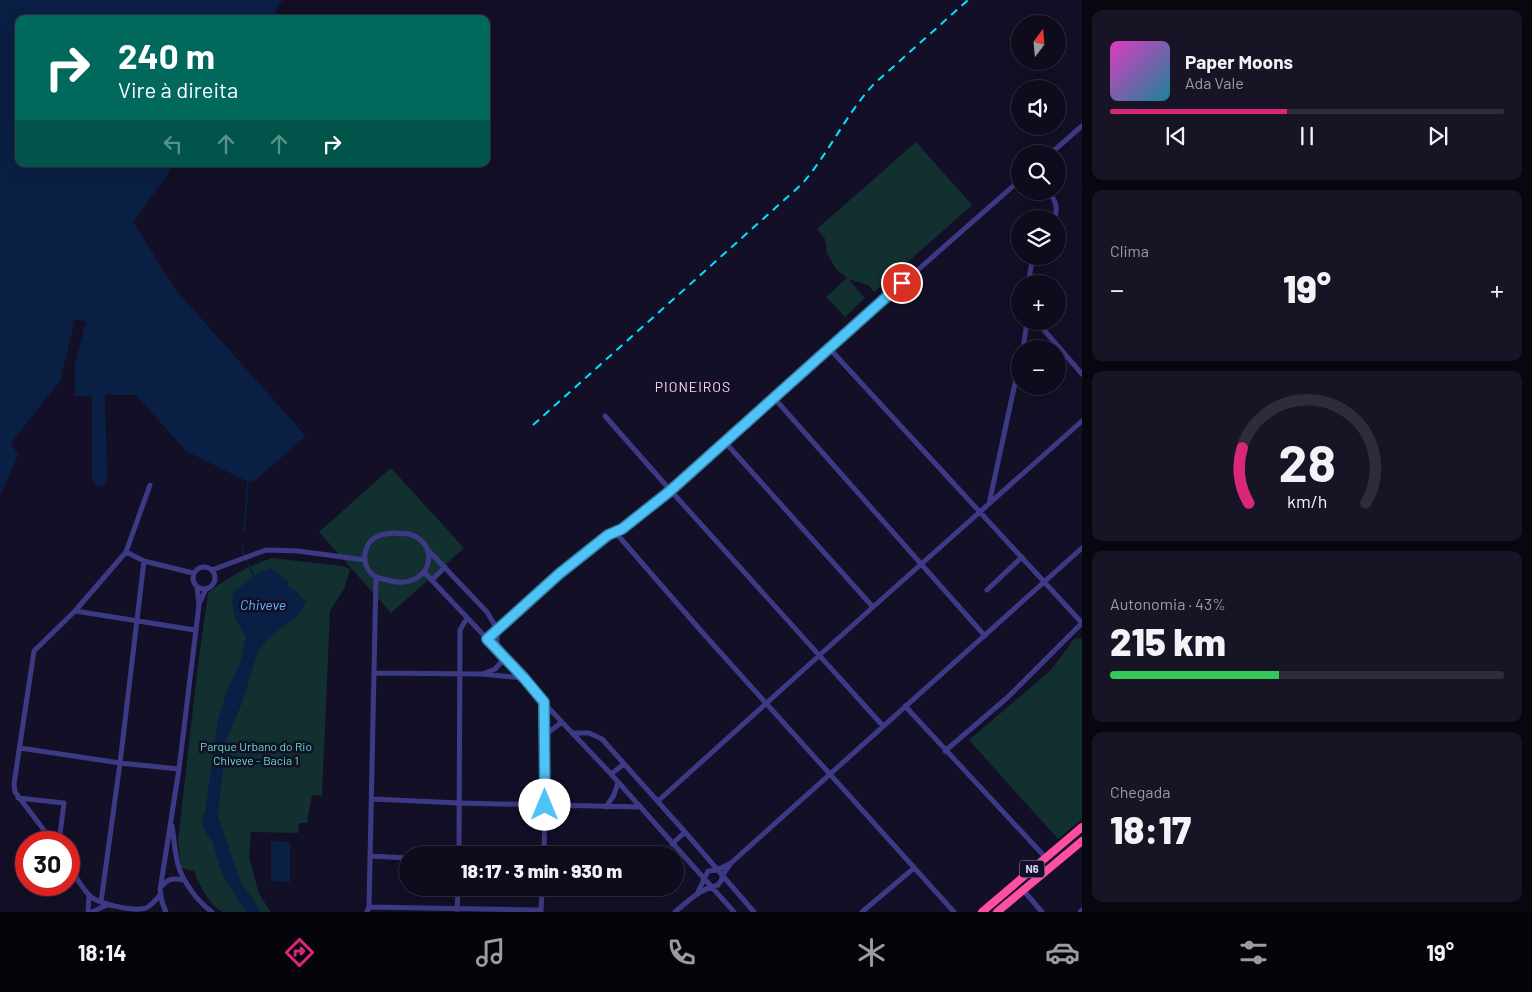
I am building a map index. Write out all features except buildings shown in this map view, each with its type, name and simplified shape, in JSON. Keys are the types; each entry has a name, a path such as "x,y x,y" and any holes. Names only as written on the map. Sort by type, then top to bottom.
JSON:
{"highway":[{"name":"N6","path":"982,912 1082,827"},
{"name":"N6","path":"996,912 1082,840"},
{"path":"1053,852 1060,859"},
{"path":"1035,867 1042,874"},
{"path":"990,905 996,912"}],"street":[{"path":"1060,145 1082,126"},
{"path":"487,639 559,574 608,535 622,529 670,491 828,348 1011,188"},
{"path":"1044,330 1082,374"},
{"path":"828,348 1082,623 1008,698 945,751"},
{"path":"989,504 1012,395"},
{"path":"774,398 985,636"},
{"path":"605,416 670,491 820,654 883,726"},
{"path":"658,801 1082,421"},
{"path":"724,441 873,608"},
{"path":"44,831 18,798 14,784 34,651 75,611 126,552 150,485"},
{"path":"615,532 702,632 954,912"},
{"path":"426,548 429,556 425,573 416,580 391,582 376,577 371,574 365,560 367,547 378,536 393,533 409,534 420,540 487,612 497,629 497,649"},
{"path":"675,912 698,892 718,885 731,863 1082,548"},
{"path":"193,573 202,566 212,570 266,550 298,551 365,560"},
{"path":"126,552 144,561 193,573"},
{"path":"987,590 1022,557"},
{"path":"101,902 138,621 144,561"},
{"path":"166,912 160,895 179,769 199,605 206,589 213,584 215,577 227,566"},
{"path":"432,580 445,567"},
{"path":"212,570 215,577"},
{"path":"193,573 199,605"},
{"path":"425,573 524,678 734,912"},
{"path":"376,577 369,910 541,911 542,896"},
{"path":"197,587 206,589"},
{"path":"75,611 195,630"},
{"path":"459,846 460,630 467,618"},
{"path":"482,674 495,669 505,658"},
{"path":"374,673 482,674 524,678"},
{"path":"544,702 544,846"},
{"path":"905,706 1046,858"},
{"path":"545,735 562,722"},
{"path":"572,732 595,735 602,740 658,801 754,912"},
{"path":"20,748 120,763 179,769"},
{"path":"611,774 624,764"},
{"path":"606,807 614,795 618,782"},
{"path":"18,798 64,803 60,831"},
{"path":"372,799 640,807"},
{"path":"171,821 178,866 184,880 206,909 212,912"},
{"path":"672,844 685,832"},
{"path":"370,856 399,858"},
{"path":"698,892 708,871 717,870 731,863"},
{"path":"862,912 914,868"},
{"path":"161,886 166,881 176,878 184,880"},
{"path":"80,881 90,896 101,902 140,911 156,901 160,895"},
{"path":"1023,890 1042,912"},
{"path":"88,912 90,896"},
{"path":"457,911 458,896"},
{"path":"92,912 108,905"}],"green space":[{"path":"916,142 972,205 874,292 868,285 848,279 865,298 845,317 826,297 847,278 836,269 827,253 825,239 817,229"},
{"path":"391,468 464,548 391,613 319,532"},
{"name":"Parque Urbano do Rio Chiveve - Bacia 1","path":"272,558 342,566 350,569 344,589 330,611 322,796 312,795 307,823 299,823 298,833 251,832 249,857 259,894 271,912 223,912 209,900 194,871 181,868 178,841 208,593 238,573"},
{"path":"1074,639 1082,639 1082,819 1058,839 969,740 1051,670"}],"water":[{"path":"0,0 282,0 275,15 15,15 15,167 173,167 134,223 175,289 306,436 253,482 246,481 186,451 136,395 105,395 107,476 105,484 101,487 95,485 92,480 92,396 75,396 75,364 86,322 75,319 60,381 11,443 18,455 0,496"},
{"name":"Chiveve","path":"270,568 288,581 288,587 299,592 299,596 307,601 298,615 269,638 259,649 242,703 226,741 218,816 240,880 261,912 246,912 222,875 212,841 205,832 201,820 205,812 218,720 228,687 240,664 246,637 235,616 232,605 233,592 257,574"},
{"path":"271,841 290,842 290,882 271,881"}],"waterway":[{"path":"244,531 248,481"},
{"path":"242,546 244,556 254,576"}],"railway":[{"path":"533,425 802,184 874,84 968,0"}],"district":[{"name":"PIONEIROS","path":"693,387"}],"route":[{"path":"545,805 544,702 487,639 559,574 608,535 622,529 670,491 902,283"}]}
